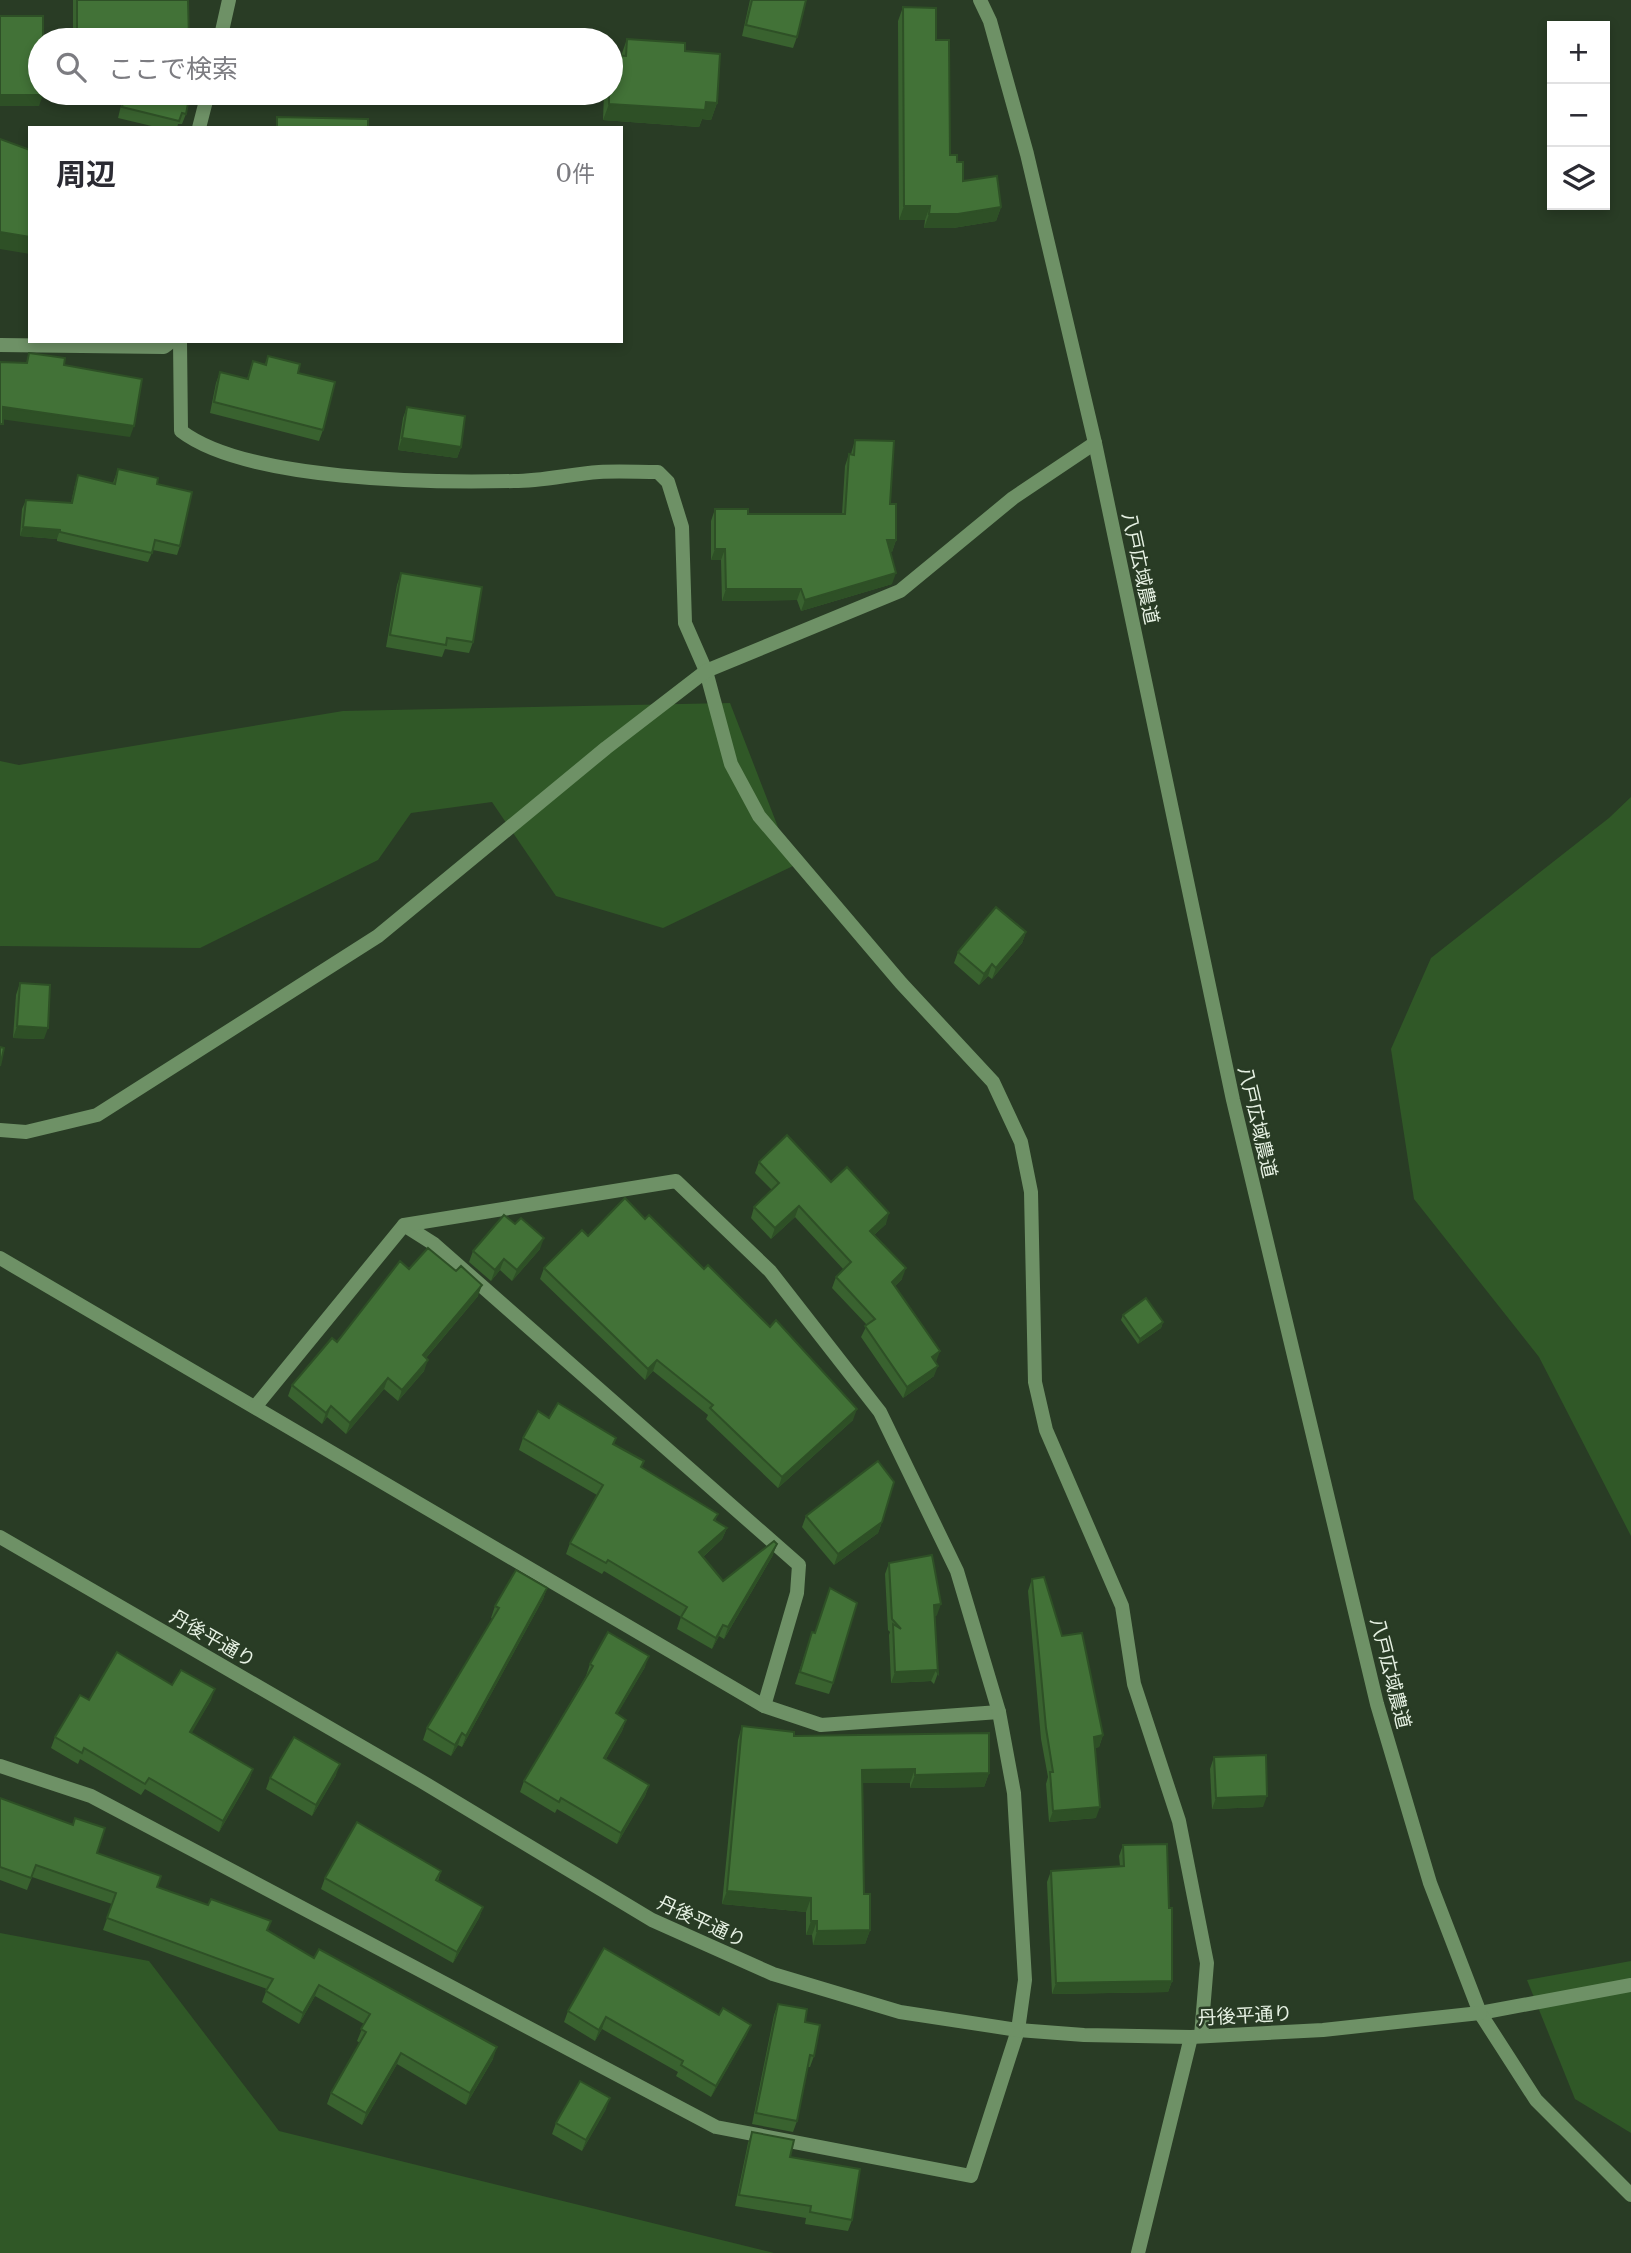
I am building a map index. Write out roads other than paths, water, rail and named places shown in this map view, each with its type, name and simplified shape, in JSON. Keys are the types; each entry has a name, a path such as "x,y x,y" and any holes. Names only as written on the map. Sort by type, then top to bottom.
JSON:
{"street":[{"path":"223,28 229,0"},
{"name":"八戸広域農道","path":"980,0 990,21 1027,154 1095,443 1233,1100 1377,1704 1430,1882 1480,2013 1536,2100 1631,2195"},
{"path":"200,126 205,105"},
{"path":"0,345 164,347 169,343"},
{"path":"180,343 181,431 194,440 224,452 282,468 366,477 515,481 598,472 657,472 668,482 682,527 685,623 706,671 731,764 759,816 901,983 993,1082 1021,1142 1031,1192 1035,1382 1046,1430 1122,1606 1135,1684 1179,1821 1207,1963 1196,2037 1138,2253"},
{"path":"0,1130 26,1132 97,1115 378,936 606,748 706,671 900,591 1013,498 1095,443"},
{"path":"0,1766 91,1796 716,2127 971,2176 1018,2030 1025,1980 1014,1793 999,1712 957,1571 880,1412 770,1271 676,1181 404,1225 255,1407"},
{"path":"404,1225 433,1244 799,1564 797,1593 764,1706"},
{"path":"0,1258 764,1706 821,1725 999,1712"},
{"name":"丹後平通り","path":"0,1537 421,1781 652,1920 773,1974 900,2012 1018,2030 1196,2037 1323,2030 1480,2013 1631,1985"}]}
